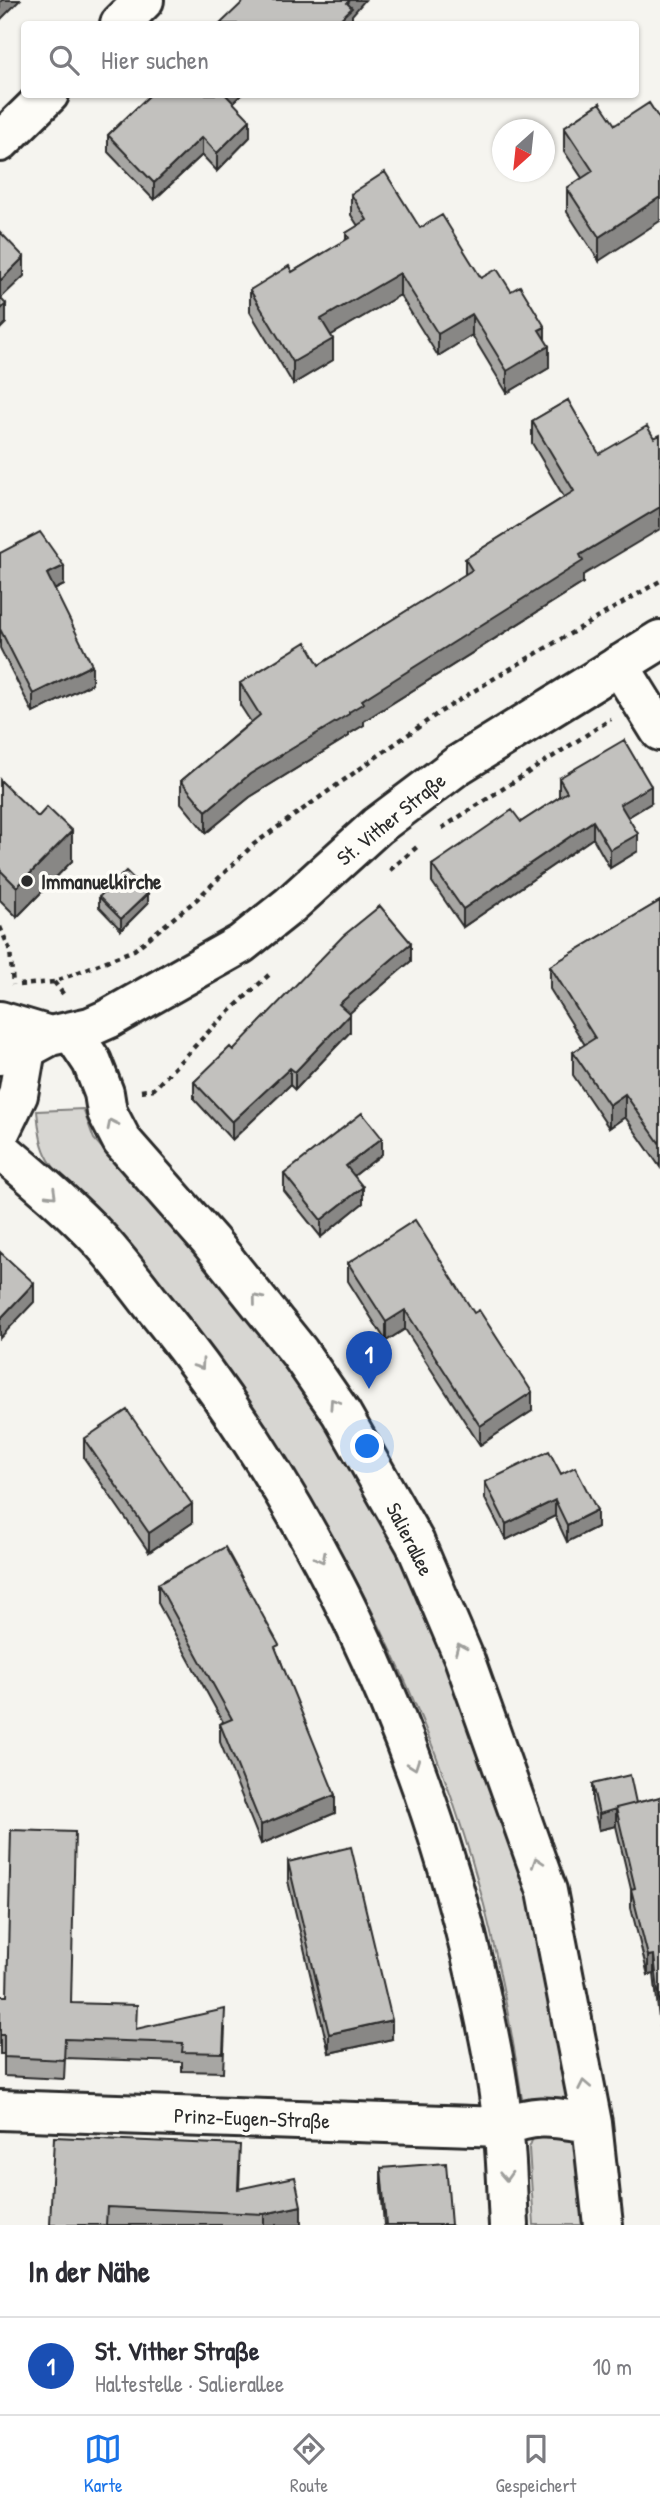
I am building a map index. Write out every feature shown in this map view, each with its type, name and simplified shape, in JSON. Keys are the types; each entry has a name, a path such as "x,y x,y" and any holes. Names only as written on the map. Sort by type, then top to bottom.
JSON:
{"street":[{"path":"123,21 144,0"},
{"path":"0,142 45,98"},
{"name":"St. Vither Straße","path":"37,1043 108,1019 241,944 290,905 387,818 458,765 660,639"},
{"path":"619,665 660,731"},
{"path":"0,1132 13,1109 37,1043 7,1003"},
{"name":"Salierallee","path":"37,1043 92,1062 104,1093 107,1112 121,1142 210,1241 299,1352 341,1413 415,1543 464,1658 547,1891 592,2123 603,2225"},
{"path":"0,1149 46,1187 100,1240 190,1350 245,1429 306,1527 379,1676 439,1833 464,1922 483,2009 503,2127 509,2225"},
{"name":"Prinz-Eugen-Straße","path":"0,2110 503,2127"},
{"path":"503,2127 525,2118 543,2116 592,2123"}],"path":[{"path":"7,1003 134,950 196,900 254,844 437,714 660,581"},
{"path":"0,927 10,950 7,1003"},
{"path":"0,987 7,1003"}],"shaded area":[{"path":"83,1109 94,1139 237,1298 334,1432 408,1555 533,1888 577,2108 523,2106 499,1969 464,1835 429,1737 388,1643 315,1506 253,1408 178,1306 126,1245 79,1199 46,1154 40,1137 37,1111"},
{"path":"538,2132 578,2138 588,2225 534,2225 529,2148"}],"building":[{"path":"245,0 350,0 347,3 352,8 338,21 223,21"},
{"path":"147,98 229,98 250,120 217,153 202,137 154,183 108,135"},
{"path":"600,103 615,125 649,103 660,120 660,197 599,237 567,188 593,171 564,127"},
{"path":"385,172 420,228 442,215 481,278 497,269 511,291 520,286 545,327 539,330 549,346 507,371 472,314 438,334 400,273 321,319 333,339 293,362 250,290 289,266 292,272 349,238 346,233 367,220 351,194"},
{"path":"0,232 24,257 0,281"},
{"path":"0,298 6,304 0,310"},
{"path":"568,400 599,454 647,426 654,438 660,435 660,507 580,555 583,561 362,700 364,703 349,714 250,774 206,811 181,781 260,715 240,683 306,642 319,665 472,570 465,559 574,491 532,421"},
{"path":"40,532 64,566 47,574 92,665 33,694 0,629 0,553"},
{"path":"624,740 651,786 620,804 638,834 610,850 593,821 463,909 432,865 512,810 521,822 567,792 559,778"},
{"path":"0,780 38,817 47,807 72,831 17,887 0,870"},
{"path":"126,871 148,893 121,919 99,897"},
{"path":"660,901 660,1144 625,1094 609,1105 573,1052 595,1038 550,966"},
{"path":"380,906 411,943 339,1004 350,1014 295,1072 290,1068 232,1122 194,1082 230,1047 233,1050 343,936"},
{"path":"362,1113 382,1138 346,1166 363,1187 321,1220 284,1174"},
{"path":"415,1220 474,1313 479,1310 532,1392 480,1426 405,1310 386,1322 348,1263"},
{"path":"0,1252 34,1283 0,1319"},
{"path":"127,1410 192,1504 149,1533 84,1439"},
{"path":"549,1451 561,1474 575,1467 597,1510 567,1525 555,1500 506,1524 485,1482"},
{"path":"225,1547 279,1645 275,1647 335,1795 261,1825 220,1724 232,1719 158,1584"},
{"path":"630,1775 636,1803 599,1814 592,1784"},
{"path":"660,1797 660,2009 654,1955 648,1956 631,1889 635,1888 616,1808"},
{"path":"11,1830 75,1832 71,2003 137,2005 136,2029 225,2009 223,2053 182,2052 183,2043 65,2039 64,2060 4,2057 4,2035 0,2035 0,1996 7,1996"},
{"path":"351,1847 392,2020 329,2034 288,1862"},
{"path":"54,2137 240,2145 238,2189 295,2177 301,2206 264,2214 107,2207 106,2225 50,2225"},
{"path":"446,2163 451,2225 386,2225 381,2168"}],"place":[{"name":"Immanuelkirche","path":"27,881"},
{"name":"St. Vither Straße","path":"369,1389"}]}
